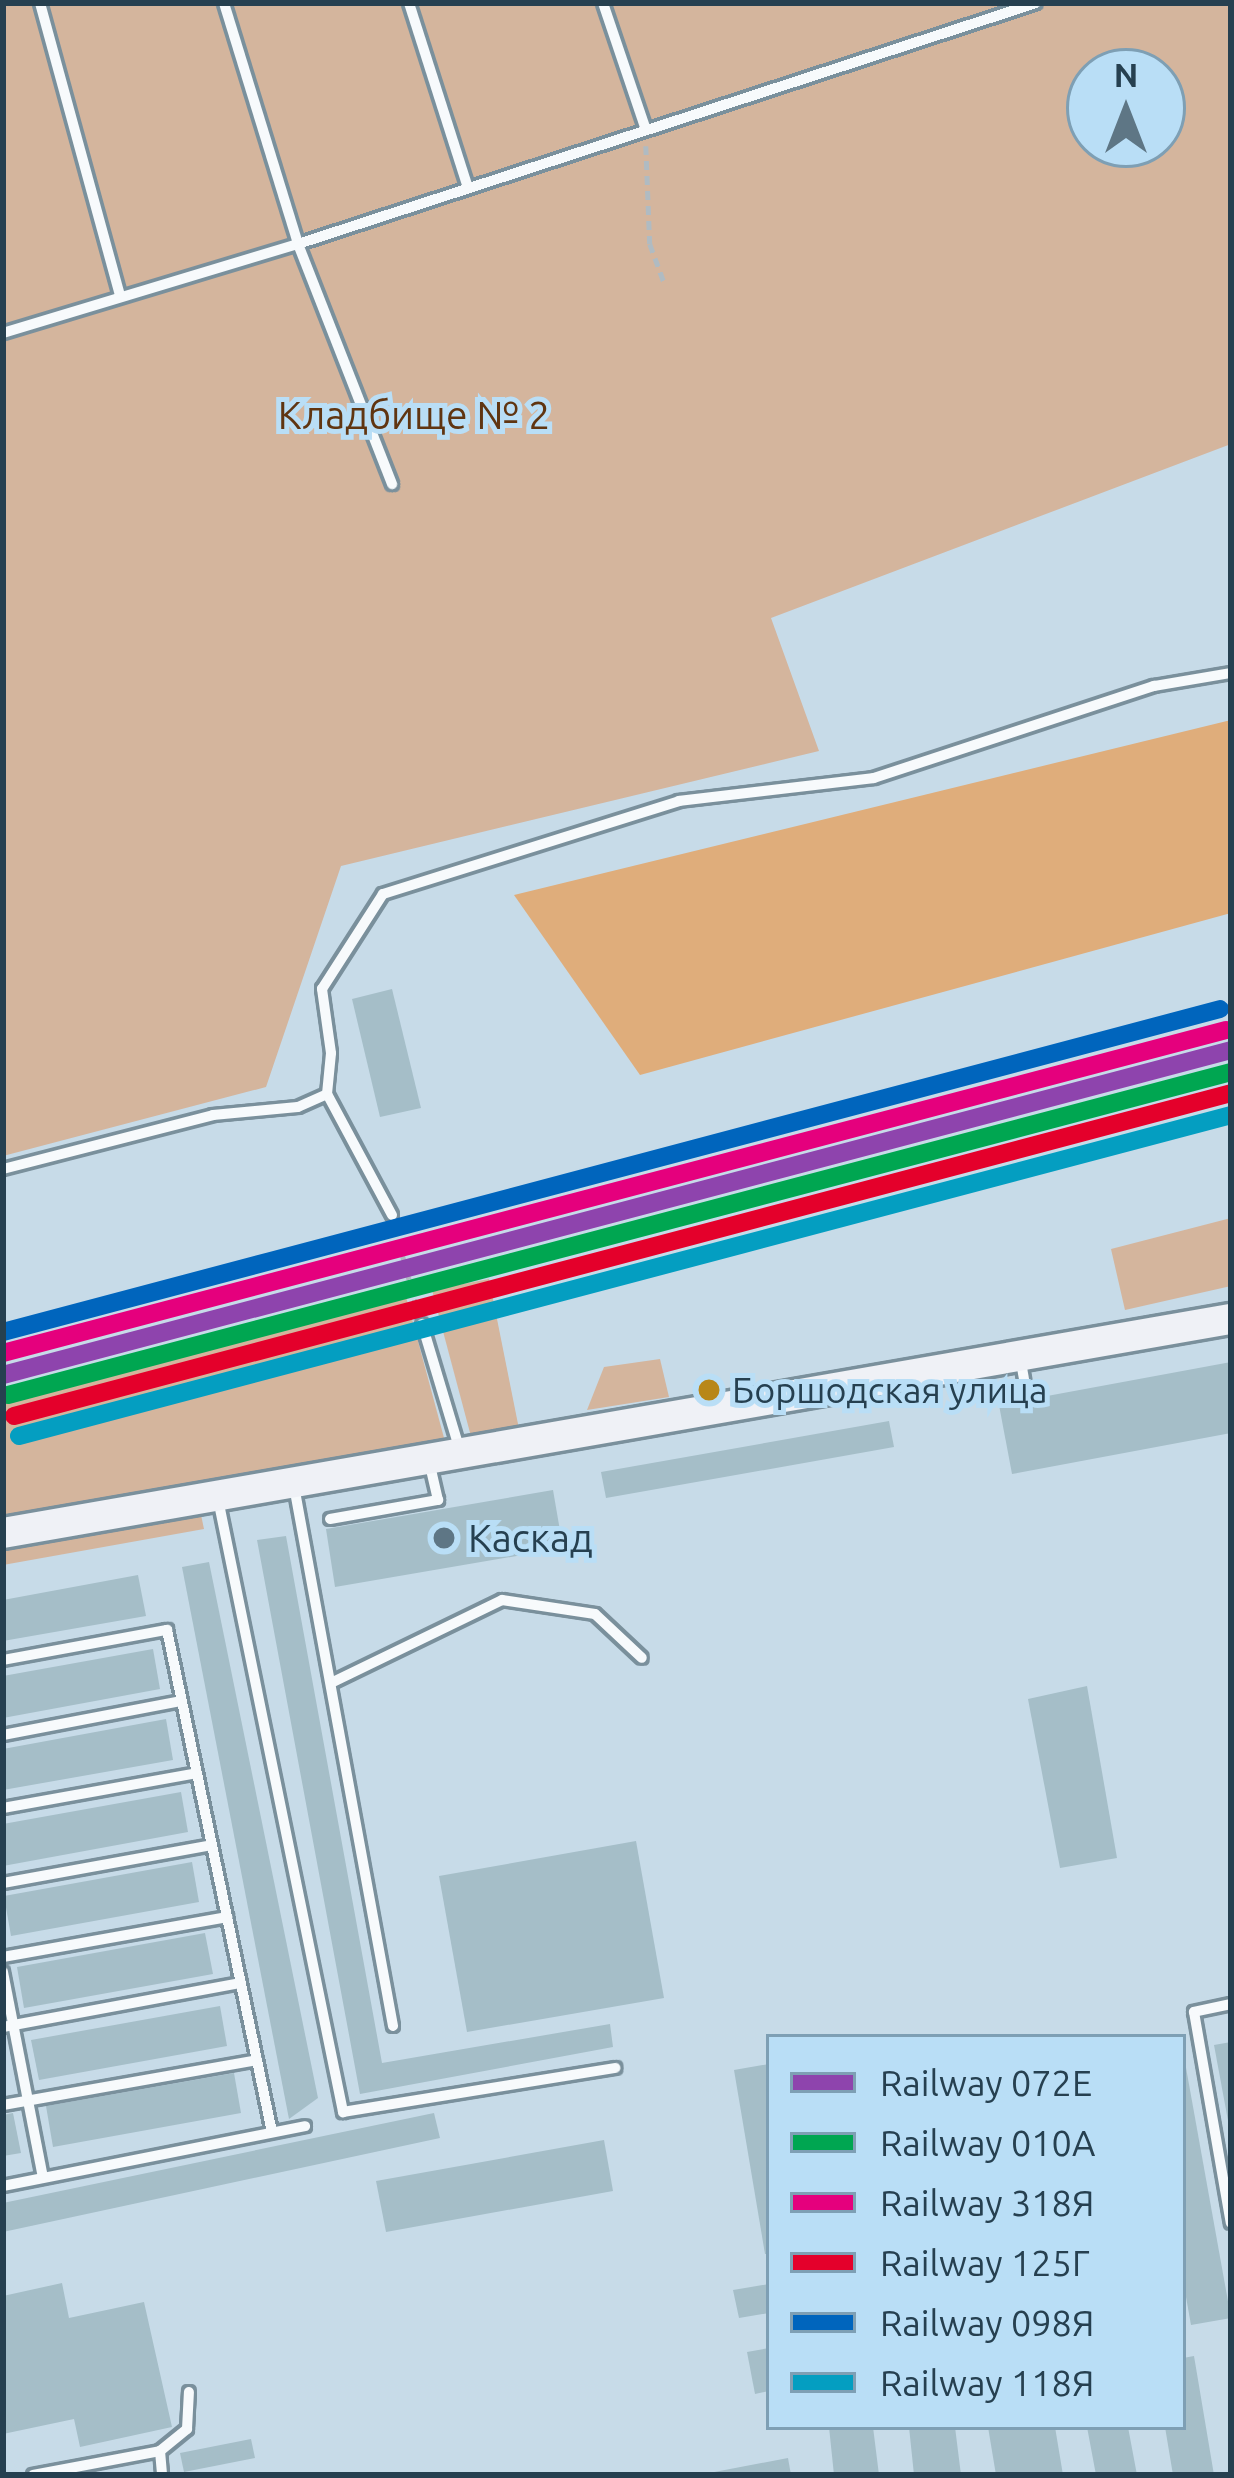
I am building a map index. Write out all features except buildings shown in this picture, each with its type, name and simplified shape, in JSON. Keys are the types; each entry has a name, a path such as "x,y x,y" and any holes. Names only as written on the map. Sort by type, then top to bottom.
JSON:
{"street":[{"path":"3,1533 1231,1319"}],"lane":[{"path":"40,3 120,296"},
{"path":"224,3 298,244 392,484"},
{"path":"409,3 468,188"},
{"path":"603,3 646,130"},
{"path":"3,333 298,244 1036,3"},
{"path":"392,1215 327,1094 331,1052 322,989 383,894 679,801 739,798 806,782 874,778 1154,686 1231,673"},
{"path":"3,1169 213,1115 298,1107 327,1094"},
{"path":"422,1324 461,1454"},
{"path":"1020,1358 1028,1400"},
{"path":"330,1519 438,1500 429,1460"},
{"path":"293,1483 333,1682 392,2026"},
{"path":"217,1496 343,2112 615,2068"},
{"path":"333,1682 502,1600 596,1614 642,1658"},
{"path":"3,1660 167,1630 272,2132"},
{"path":"3,1735 182,1701"},
{"path":"3,1808 197,1773"},
{"path":"3,1883 212,1845"},
{"path":"3,1957 227,1917"},
{"path":"3,1972 8,2026 44,2177"},
{"path":"8,2026 241,1983"},
{"path":"1231,2004 1194,2012 1231,2223"},
{"path":"3,2105 257,2060"},
{"path":"3,2186 305,2126"},
{"path":"33,2475 160,2451 187,2429 189,2392"},
{"path":"160,2451 162,2475"}],"path":[{"path":"646,130 650,244 664,282"},
{"path":"392,1215 422,1324"}],"green space":[{"name":"Кладбище № 2","path":"3,3 1231,3 1231,444 771,618 819,751 341,866 266,1087 3,1156"},
{"path":"1231,1218 1231,1286 1125,1310 1111,1249"},
{"path":"489,1279 520,1434 473,1444 432,1290"},
{"path":"405,1293 447,1449 3,1524 3,1394"},
{"path":"660,1359 669,1397 587,1410 604,1367"},
{"path":"200,1510 204,1529 3,1565 3,1546"}],"shaded area":[{"path":"1231,720 1231,913 640,1075 514,895"}],"rail line":[{"name":"098Я","path":"3,1332 1220,1009"},
{"name":"318Я","path":"3,1353 1226,1030"},
{"name":"072Е","path":"3,1375 1231,1050"},
{"name":"010А","path":"8,1395 1231,1072"},
{"name":"125Г","path":"14,1416 1231,1093"},
{"name":"118Я","path":"19,1436 1231,1115"}],"place":[{"name":"Боршодская улица","path":"709,1390"},
{"name":"Каскад","path":"444,1538"}]}
